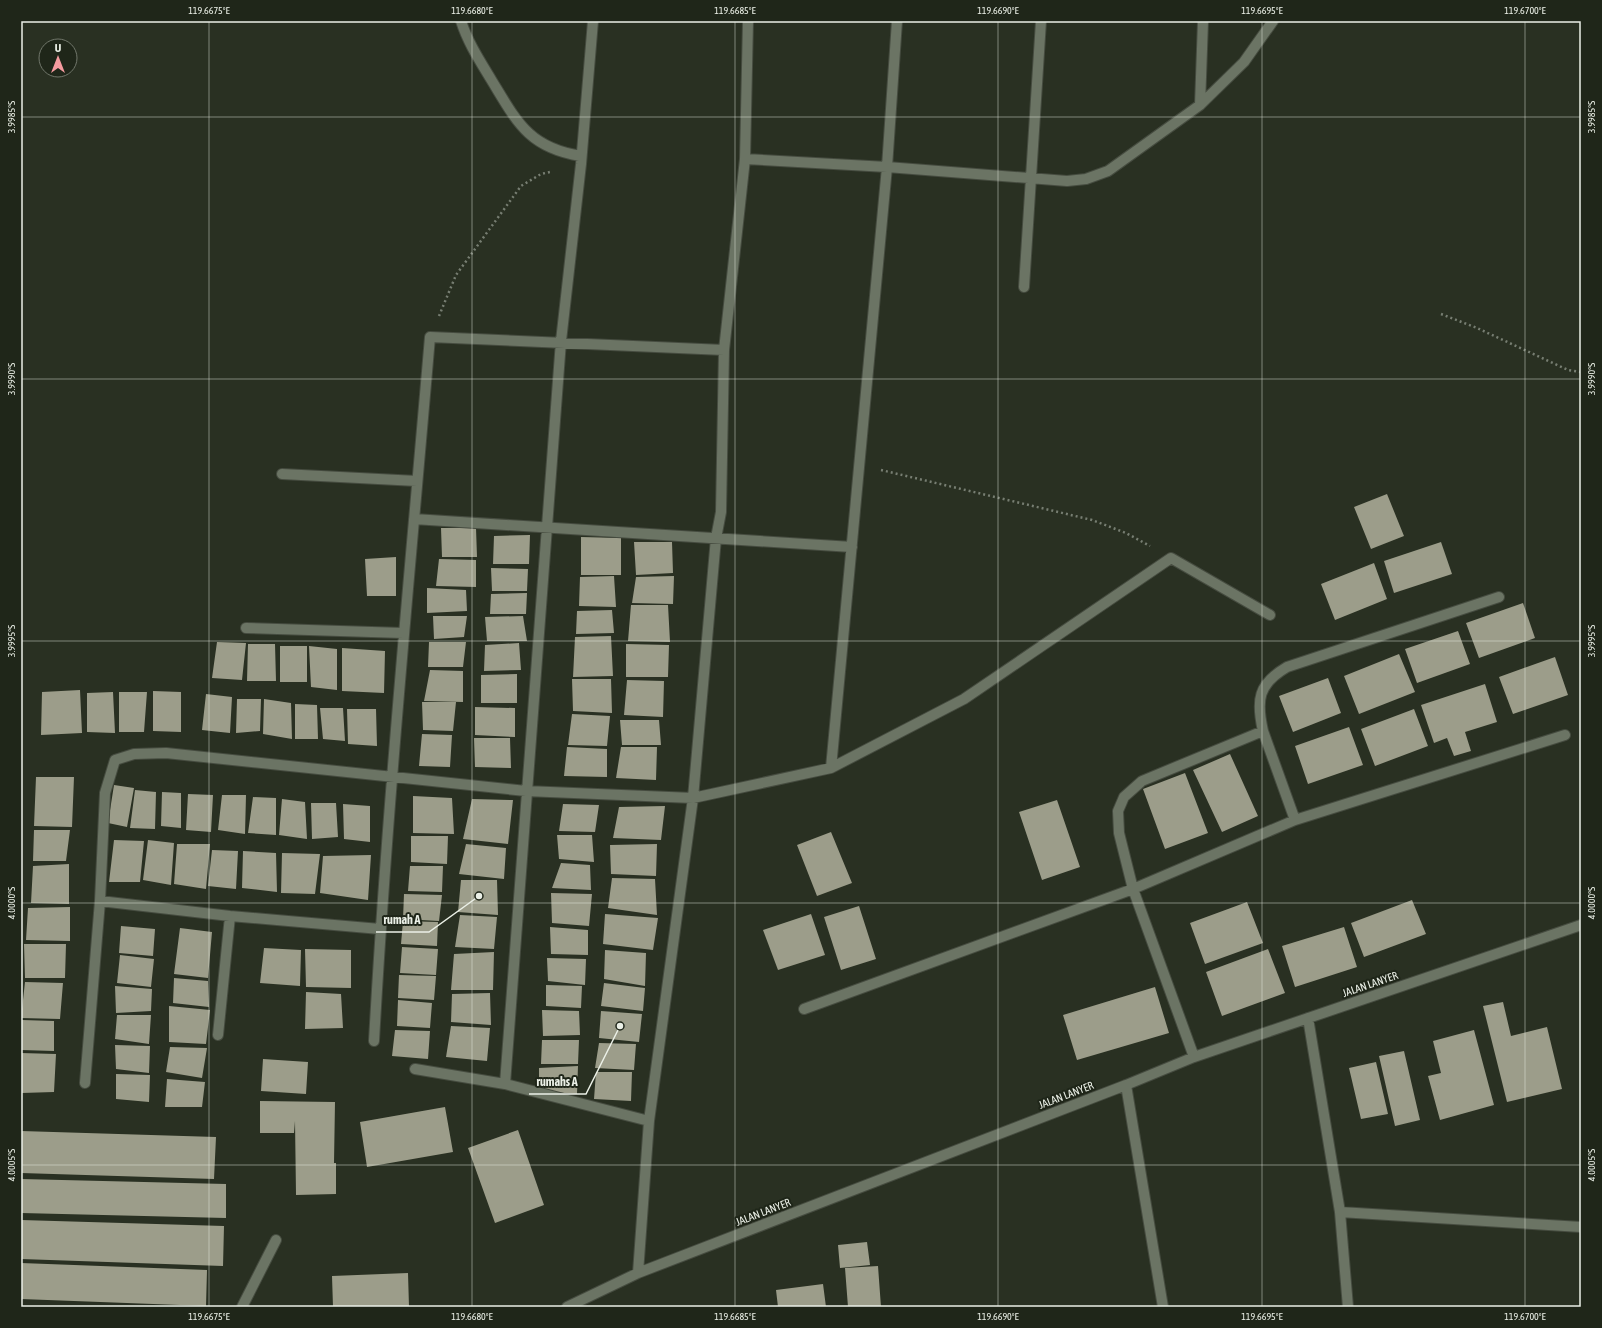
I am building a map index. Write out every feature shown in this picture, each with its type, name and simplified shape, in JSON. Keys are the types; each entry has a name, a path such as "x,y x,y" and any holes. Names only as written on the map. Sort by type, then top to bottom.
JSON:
{"street":[{"path":"461,21 467,40 517,123 547,147 581,160"},
{"path":"505,1084 561,341 581,160 593,21"},
{"path":"638,1273 649,1121 693,798 716,538 720,512 724,350 745,159 748,21"},
{"path":"830,768 887,167 897,21"},
{"path":"1024,287 1041,21"},
{"path":"1200,105 1203,21"},
{"path":"745,159 887,167 1067,181 1080,180 1108,172 1200,105 1244,62 1272,21"},
{"path":"374,1041 380,929 403,633 430,336 561,341 724,350"},
{"path":"282,474 417,481"},
{"path":"414,519 852,547"},
{"path":"85,1083 100,901 105,793 115,760 134,754 166,753 526,791 693,798 830,768 964,699 1171,558 1270,615"},
{"path":"1295,820 1263,731 1260,716 1261,692 1275,674 1287,667 1499,598"},
{"path":"246,628 403,633"},
{"path":"1194,1056 1133,889 1119,833 1118,811 1124,797 1142,781 1263,731"},
{"path":"804,1009 1133,889 1295,820 1565,735"},
{"path":"100,901 230,916 380,929"},
{"path":"218,1035 230,916"},
{"name":"JALAN LANYER","path":"567,1307 638,1273 1126,1085 1194,1056 1581,925"},
{"path":"1308,1018 1340,1212 1348,1307"},
{"path":"415,1069 505,1084 649,1121"},
{"path":"1126,1085 1163,1307"},
{"path":"1340,1212 1581,1227"},
{"path":"242,1307 276,1240"}],"path":[{"path":"430,336 456,275 521,186 540,174 581,160"},
{"path":"1441,314 1477,328 1568,370 1581,372"},
{"path":"859,465 1092,520 1126,533 1171,558"}],"building":[{"path":"1387,494 1404,536 1371,549 1354,507"},
{"path":"441,528 476,528 477,557 442,557"},
{"path":"530,535 529,564 493,564 494,536"},
{"path":"581,537 621,538 621,575 581,575"},
{"path":"634,542 672,542 673,573 636,575"},
{"path":"1441,542 1452,574 1394,593 1384,561"},
{"path":"396,557 396,596 367,596 365,559"},
{"path":"439,559 476,560 476,587 436,586"},
{"path":"1374,563 1387,599 1335,620 1321,584"},
{"path":"491,568 528,569 527,591 492,591"},
{"path":"614,576 616,607 579,606 580,577"},
{"path":"674,576 673,604 632,603 636,577"},
{"path":"427,588 466,590 467,611 427,613"},
{"path":"527,593 526,614 490,614 491,594"},
{"path":"1523,603 1535,638 1479,658 1466,623"},
{"path":"631,605 668,605 670,642 628,641"},
{"path":"612,610 614,633 576,634 577,611"},
{"path":"433,616 467,616 464,637 434,639"},
{"path":"523,616 527,641 487,641 485,617"},
{"path":"1458,631 1470,664 1417,683 1405,649"},
{"path":"611,636 613,676 573,677 575,637"},
{"path":"217,642 246,643 242,680 212,678"},
{"path":"429,642 466,642 463,667 428,667"},
{"path":"519,643 521,670 484,671 485,645"},
{"path":"248,644 275,644 276,681 247,681"},
{"path":"626,644 669,645 668,677 626,677"},
{"path":"280,646 307,646 307,682 280,682"},
{"path":"309,646 337,649 337,690 311,687"},
{"path":"342,648 385,651 384,693 342,691"},
{"path":"1399,654 1415,692 1359,714 1344,676"},
{"path":"1555,657 1568,695 1513,714 1499,677"},
{"path":"430,670 463,671 463,702 424,701"},
{"path":"517,674 517,703 481,703 481,675"},
{"path":"1328,678 1341,713 1293,732 1279,696"},
{"path":"572,679 611,679 612,713 573,711"},
{"path":"627,680 664,681 663,717 624,715"},
{"path":"1485,684 1497,722 1465,732 1471,751 1454,756 1447,738 1434,743 1421,705"},
{"path":"80,690 82,733 41,735 42,692"},
{"path":"153,691 181,692 181,732 153,731"},
{"path":"113,692 115,733 87,732 87,693"},
{"path":"119,692 147,692 144,732 119,732"},
{"path":"206,694 232,697 230,733 202,730"},
{"path":"237,699 261,699 260,731 236,733"},
{"path":"264,699 291,703 292,739 263,734"},
{"path":"422,702 456,702 453,731 423,730"},
{"path":"295,704 317,705 318,739 295,739"},
{"path":"475,707 515,708 515,737 475,735"},
{"path":"320,708 343,708 345,741 323,739"},
{"path":"347,709 376,709 377,746 348,744"},
{"path":"1414,709 1428,746 1375,766 1361,729"},
{"path":"572,714 610,716 607,746 568,745"},
{"path":"620,720 659,720 661,745 622,745"},
{"path":"1349,727 1363,765 1308,784 1295,746"},
{"path":"422,734 452,735 450,767 419,766"},
{"path":"474,738 510,738 511,768 475,767"},
{"path":"567,747 607,749 607,777 564,776"},
{"path":"621,747 657,747 656,780 616,778"},
{"path":"1230,754 1258,816 1222,832 1193,770"},
{"path":"1185,773 1208,833 1165,849 1143,789"},
{"path":"36,777 74,777 72,827 34,826"},
{"path":"114,785 134,788 127,827 108,823"},
{"path":"135,790 156,792 155,829 130,828"},
{"path":"162,792 181,793 181,828 161,826"},
{"path":"188,794 213,795 211,832 186,830"},
{"path":"222,795 246,795 245,834 218,830"},
{"path":"413,796 452,798 454,834 413,833"},
{"path":"253,797 276,798 276,835 248,833"},
{"path":"282,799 305,802 307,839 279,835"},
{"path":"472,799 513,800 508,844 463,839"},
{"path":"1057,800 1080,867 1042,880 1019,812"},
{"path":"311,803 336,803 338,837 312,839"},
{"path":"343,804 370,806 370,842 344,839"},
{"path":"563,804 599,805 595,832 559,831"},
{"path":"665,806 661,840 613,838 619,807"},
{"path":"34,830 70,830 66,861 33,861"},
{"path":"831,832 852,883 817,896 797,845"},
{"path":"557,835 592,835 594,862 559,859"},
{"path":"411,836 448,836 447,864 411,862"},
{"path":"114,840 144,841 140,882 109,882"},
{"path":"148,840 174,843 171,885 143,880"},
{"path":"177,844 210,844 206,889 174,884"},
{"path":"466,844 506,848 504,879 459,874"},
{"path":"657,844 656,876 611,874 610,845"},
{"path":"212,850 238,851 236,889 208,886"},
{"path":"243,851 276,853 277,892 242,888"},
{"path":"282,853 320,854 315,894 281,893"},
{"path":"371,855 368,900 320,893 323,856"},
{"path":"561,863 590,865 591,890 552,888"},
{"path":"69,864 69,904 31,903 33,866"},
{"path":"410,866 443,866 442,892 408,891"},
{"path":"612,878 655,879 657,915 608,908"},
{"path":"461,880 497,880 498,915 458,912"},
{"path":"551,893 592,894 589,926 552,923"},
{"path":"404,894 442,895 439,921 403,919"},
{"path":"1412,900 1426,934 1364,957 1351,923"},
{"path":"1247,902 1263,943 1205,964 1190,923"},
{"path":"859,906 876,959 841,970 824,917"},
{"path":"70,907 70,941 26,940 28,908"},
{"path":"605,914 658,918 653,950 603,944"},
{"path":"811,914 825,955 778,970 763,930"},
{"path":"460,915 497,917 494,949 455,947"},
{"path":"403,921 438,922 437,946 401,944"},
{"path":"121,926 155,929 153,956 119,953"},
{"path":"550,927 588,930 588,955 551,954"},
{"path":"1344,927 1357,967 1295,987 1282,946"},
{"path":"180,928 212,932 208,978 174,974"},
{"path":"24,944 66,944 65,978 25,978"},
{"path":"402,947 438,949 436,975 400,973"},
{"path":"264,948 301,950 300,986 260,983"},
{"path":"305,949 351,950 351,988 306,987"},
{"path":"1268,949 1285,993 1222,1016 1206,972"},
{"path":"605,950 646,953 645,986 604,979"},
{"path":"494,952 493,990 451,990 454,954"},
{"path":"120,955 154,959 151,987 117,983"},
{"path":"547,958 586,959 585,985 548,981"},
{"path":"399,975 436,976 434,1000 398,998"},
{"path":"174,978 208,981 209,1007 173,1003"},
{"path":"25,982 63,983 60,1019 21,1018"},
{"path":"604,983 645,988 643,1011 601,1006"},
{"path":"546,985 582,986 581,1008 546,1006"},
{"path":"115,986 152,989 151,1011 116,1013"},
{"path":"1155,987 1169,1033 1077,1060 1063,1015"},
{"path":"306,992 341,994 343,1028 305,1029"},
{"path":"490,993 491,1025 451,1022 452,994"},
{"path":"398,1000 432,1003 430,1028 397,1026"},
{"path":"1503,1002 1511,1036 1547,1027 1562,1089 1507,1102 1483,1006"},
{"path":"169,1006 210,1010 206,1044 169,1042"},
{"path":"542,1010 579,1011 580,1035 543,1036"},
{"path":"601,1011 642,1014 639,1042 599,1038"},
{"path":"117,1015 151,1015 149,1044 115,1039"},
{"path":"22,1020 54,1021 54,1051 21,1050"},
{"path":"451,1026 490,1028 487,1061 446,1057"},
{"path":"395,1030 430,1031 428,1059 392,1056"},
{"path":"1474,1030 1494,1105 1440,1120 1428,1076 1441,1073 1433,1041"},
{"path":"542,1040 579,1040 578,1064 541,1064"},
{"path":"599,1043 636,1044 634,1070 595,1068"},
{"path":"115,1045 150,1046 149,1073 116,1069"},
{"path":"170,1047 207,1048 202,1078 166,1072"},
{"path":"1404,1051 1420,1120 1395,1126 1379,1056"},
{"path":"21,1053 56,1054 54,1092 22,1093"},
{"path":"263,1059 308,1062 306,1094 261,1091"},
{"path":"1376,1062 1388,1114 1361,1119 1349,1068"},
{"path":"578,1066 577,1094 539,1091 539,1068"},
{"path":"596,1072 632,1072 631,1101 594,1099"},
{"path":"116,1074 150,1075 149,1102 116,1099"},
{"path":"167,1079 205,1082 202,1107 165,1107"},
{"path":"260,1101 335,1102 334,1163 336,1163 336,1194 296,1195 295,1121 294,1133 260,1133"},
{"path":"445,1107 453,1152 367,1167 360,1122"},
{"path":"518,1130 544,1205 495,1223 468,1148"},
{"path":"21,1131 216,1137 214,1179 21,1173"},
{"path":"21,1179 226,1184 226,1218 21,1213"},
{"path":"21,1220 224,1226 223,1266 21,1259"},
{"path":"867,1242 870,1265 840,1268 838,1245"},
{"path":"21,1263 207,1270 206,1306 21,1299"},
{"path":"878,1266 881,1307 848,1307 845,1268"},
{"path":"408,1273 409,1307 333,1307 332,1276"},
{"path":"823,1284 826,1307 778,1307 776,1290"}],"place":[{"name":"rumah A","path":"479,896"},
{"name":"rumahs A","path":"620,1026"}]}
